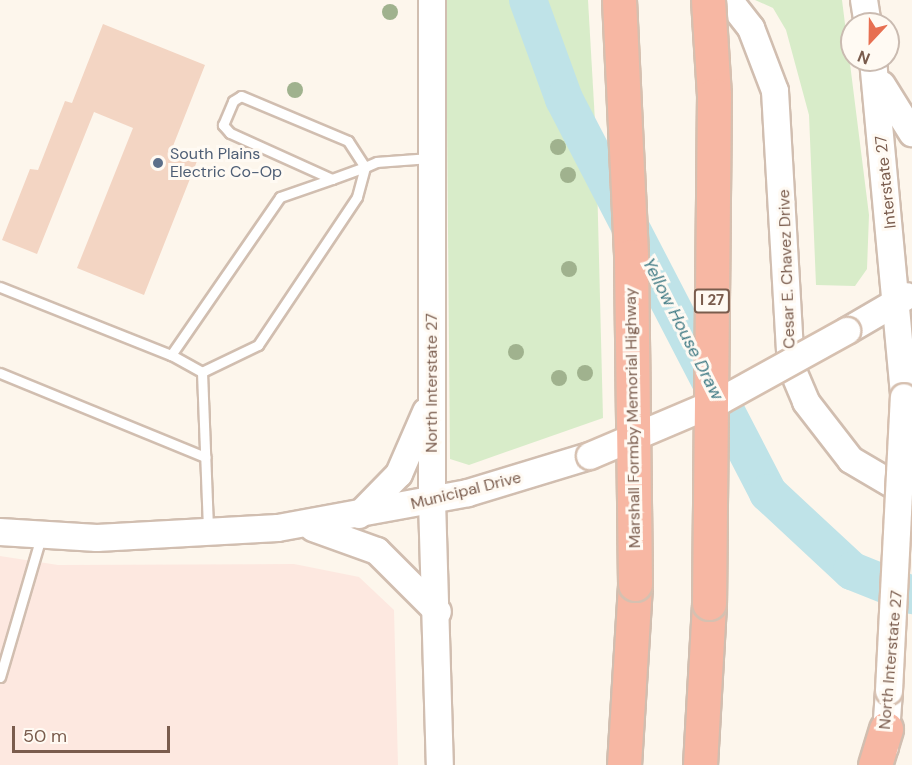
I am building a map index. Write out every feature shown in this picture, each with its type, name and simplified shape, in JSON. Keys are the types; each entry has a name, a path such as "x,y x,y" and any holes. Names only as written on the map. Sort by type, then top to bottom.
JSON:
{"highway":[{"name":"Marshall Formby Memorial Highway","path":"619,0 631,255 635,584 624,765"},
{"name":"I 27","path":"700,765 709,603 714,95 708,0"},
{"path":"714,95 724,0"},
{"path":"875,765 886,729"}],"main road":[{"name":"North Interstate 27","path":"432,0 432,501 438,612 440,765"},
{"name":"Cesar E. Chavez Drive","path":"729,0 751,28 775,91 791,366 812,411 851,460 912,496"},
{"name":"Interstate 27","path":"874,72 904,298"},
{"path":"876,72 912,133"},
{"name":"North Interstate 27","path":"883,765 904,397 904,298"},
{"name":"Municipal Drive","path":"0,532 41,535 208,535 301,525 432,501 590,456 722,400 904,298"},
{"path":"358,516 399,474 432,392"},
{"path":"301,525 340,533 377,551 438,612"}],"lane":[{"path":"202,372 258,345 357,198 365,167 348,141 241,96 233,100 223,125 230,133 332,178"},
{"path":"171,355 270,205 332,178 365,167 432,158"},
{"path":"0,287 171,355 202,372"},
{"path":"202,372 208,535"},
{"path":"0,373 205,457"},
{"path":"0,677 41,535"}],"shaded area":[{"path":"0,556 58,565 294,564 359,577 394,610 398,765 0,765"}],"green space":[{"path":"446,0 588,0 596,139 603,418 469,465 450,459"},
{"path":"755,0 842,0 844,12 840,12 840,72 851,72 869,215 867,269 855,286 816,285 809,115 786,30 773,8"}],"building":[{"name":"South Plains Electric Co-Op","path":"103,24 205,65 173,146 199,156 144,295 77,268 133,128 94,112 37,254 2,240 30,169 38,170 65,101 72,103"}],"waterway":[{"name":"Yellow House Draw","path":"528,0 564,99 768,493 852,571 912,595"}],"place":[{"name":"South Plains Electric Co-Op","path":"158,163"}]}
